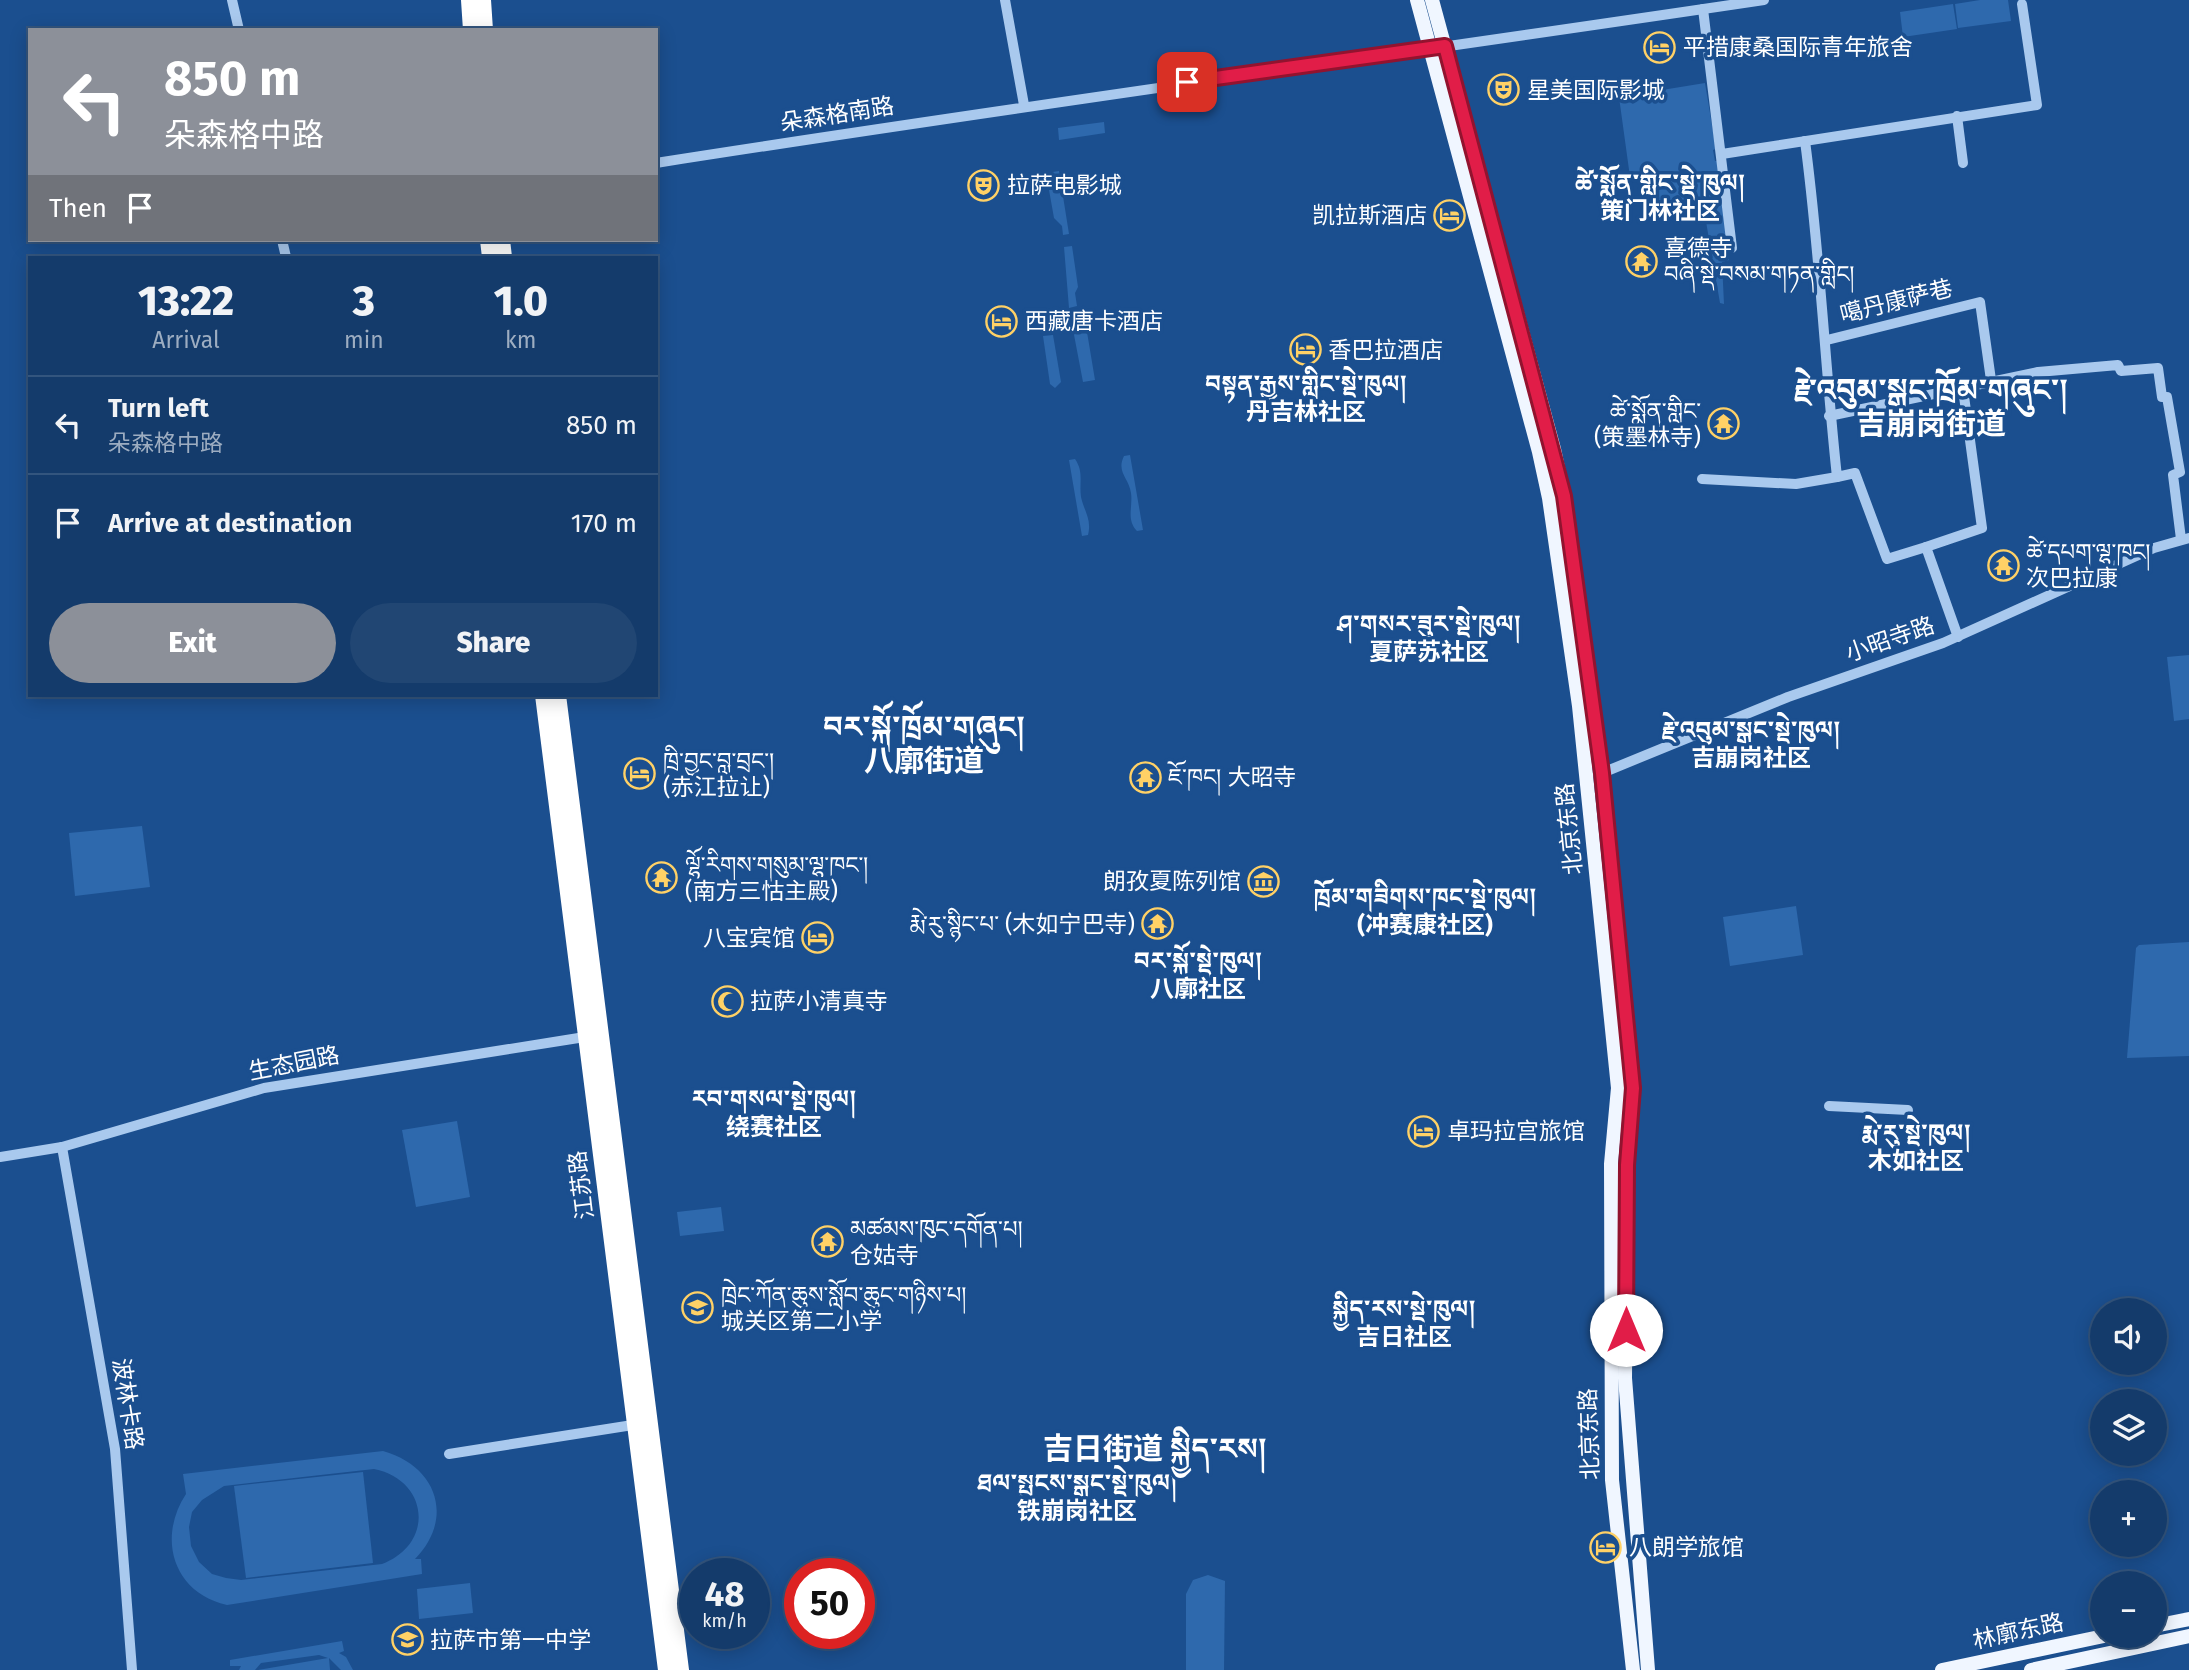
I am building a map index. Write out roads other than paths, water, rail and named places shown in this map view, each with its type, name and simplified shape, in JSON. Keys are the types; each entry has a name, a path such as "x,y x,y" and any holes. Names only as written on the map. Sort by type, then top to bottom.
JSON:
{"highway":[{"path":"469,0 471,28"},
{"path":"483,0 485,28"},
{"name":"江苏路","path":"543,697 593,1035"},
{"name":"江苏路","path":"558,697 593,1035 641,1424 666,1670"},
{"name":"江苏路","path":"641,1424 681,1670"}],"main road":[{"name":"北京东路","path":"1417,0 1437,48 1564,496 1602,773 1633,1088 1627,1165 1625,1378 1641,1608 1648,1670"},
{"name":"北京东路","path":"1433,0 1437,48 1544,475 1579,706 1618,1088 1611,1164 1611,1442 1612,1480 1633,1670"},
{"path":"2167,1623 2189,1619"},
{"name":"林廓东路","path":"2031,1670 2189,1636"},
{"name":"林廓东路","path":"1942,1670 2090,1639"}],"street":[{"path":"232,0 239,28"},
{"path":"1005,0 1024,105"},
{"name":"朵森格南路","path":"658,163 1024,105 1764,0"},
{"path":"1722,154 2037,104 2022,4"},
{"path":"1703,9 1732,248"},
{"path":"1957,116 1963,163"},
{"path":"1805,141 1827,340 1829,416 1837,477"},
{"name":"噶丹康萨巷","path":"1827,340 1980,302 1991,380"},
{"path":"1829,416 1963,390 1991,380 2038,372 2118,365 2122,371 2158,368 2162,397 2167,397 2180,472 2173,475 2185,538"},
{"path":"1702,479 1796,484 1855,473 1886,559 1982,528 1963,390"},
{"name":"小昭寺路","path":"1602,773 1788,697 1958,637 2185,538"},
{"path":"1926,547 1958,637"},
{"name":"生态园路","path":"0,1157 62,1147 264,1088 593,1035"},
{"path":"1829,1106 1908,1110"},
{"name":"波林卡路","path":"62,1147 115,1448 132,1670"},
{"path":"449,1454 641,1424"}],"place":[{"name":"平措康桑国际青年旅舍","path":"1660,47"},
{"name":"星美国际影城","path":"1504,90"},
{"name":"拉萨电影城","path":"984,185"},
{"name":"凯拉斯酒店","path":"1450,215"},
{"name":"喜德寺 བཞི་སྡེ་བསམ་གཏན་གླིང།","path":"1641,261"},
{"name":"西藏唐卡酒店","path":"1002,321"},
{"name":"香巴拉酒店","path":"1305,350"},
{"name":"ཚེ་སྨོན་གླིང་ (策墨林寺)","path":"1724,424"},
{"name":"ཚེ་དཔག་ལྷ་ཁང། 次巴拉康","path":"2003,565"},
{"name":"ཁྲི་བྱང་བླ་བྲང་། (赤江拉让)","path":"640,774"},
{"name":"ཇོ་ཁང། 大昭寺","path":"1145,777"},
{"name":"ལྷོ་རིགས་གསུམ་ལྷ་ཁང་། (南方三怙主殿)","path":"662,878"},
{"name":"朗孜夏陈列馆","path":"1264,881"},
{"name":"རྨེ་རུ་སྙིང་པ་ (木如宁巴寺)","path":"1158,924"},
{"name":"八宝宾馆","path":"818,938"},
{"name":"拉萨小清真寺","path":"727,1001"},
{"name":"卓玛拉宫旅馆","path":"1424,1131"},
{"name":"མཚམས་ཁུང་དགོན་པ། 仓姑寺","path":"827,1242"},
{"name":"ཁྲེང་ཀོན་ཆུས་སློབ་ཆུང་གཉིས་པ། 城关区第二小学","path":"698,1308"},
{"name":"八朗学旅馆","path":"1606,1547"},
{"name":"拉萨市第一中学","path":"407,1640"}],"district":[{"name":"ཚེ་སྨོན་གླིང་སྡེ་ཁུལ། 策门林社区","path":"1660,197"},
{"name":"བསྟན་རྒྱས་གླིང་སྡེ་ཁུལ། 丹吉林社区","path":"1306,398"},
{"name":"རྗེ་འབུམ་སྒང་ཁྲོམ་གཞུང་། 吉崩岗街道","path":"1931,407"},
{"name":"ཤ་གསར་ཟུར་སྡེ་ཁུལ། 夏萨苏社区","path":"1429,638"},
{"name":"བར་སྐོ་ཁྲོམ་གཞུང། 八廓街道","path":"924,744"},
{"name":"རྗེ་འབུམ་སྒང་སྡེ་ཁུལ། 吉崩岗社区","path":"1751,744"},
{"name":"ཁྲོམ་གཟིགས་ཁང་སྡེ་ཁུལ། (冲赛康社区)","path":"1425,911"},
{"name":"བར་སྐོ་སྡེ་ཁུལ། 八廓社区","path":"1198,975"},
{"name":"རབ་གསལ་སྡེ་ཁུལ། 绕赛社区","path":"774,1113"},
{"name":"རྨེ་རུ་སྡེ་ཁུལ། 木如社区","path":"1916,1147"},
{"name":"སྐྱིད་རས་སྡེ་ཁུལ། 吉日社区","path":"1404,1323"},
{"name":"吉日街道 སྐྱིད་རས།","path":"1155,1449"},
{"name":"ཐལ་སྤུངས་སྒང་སྡེ་ཁུལ། 铁崩岗社区","path":"1077,1497"}]}
